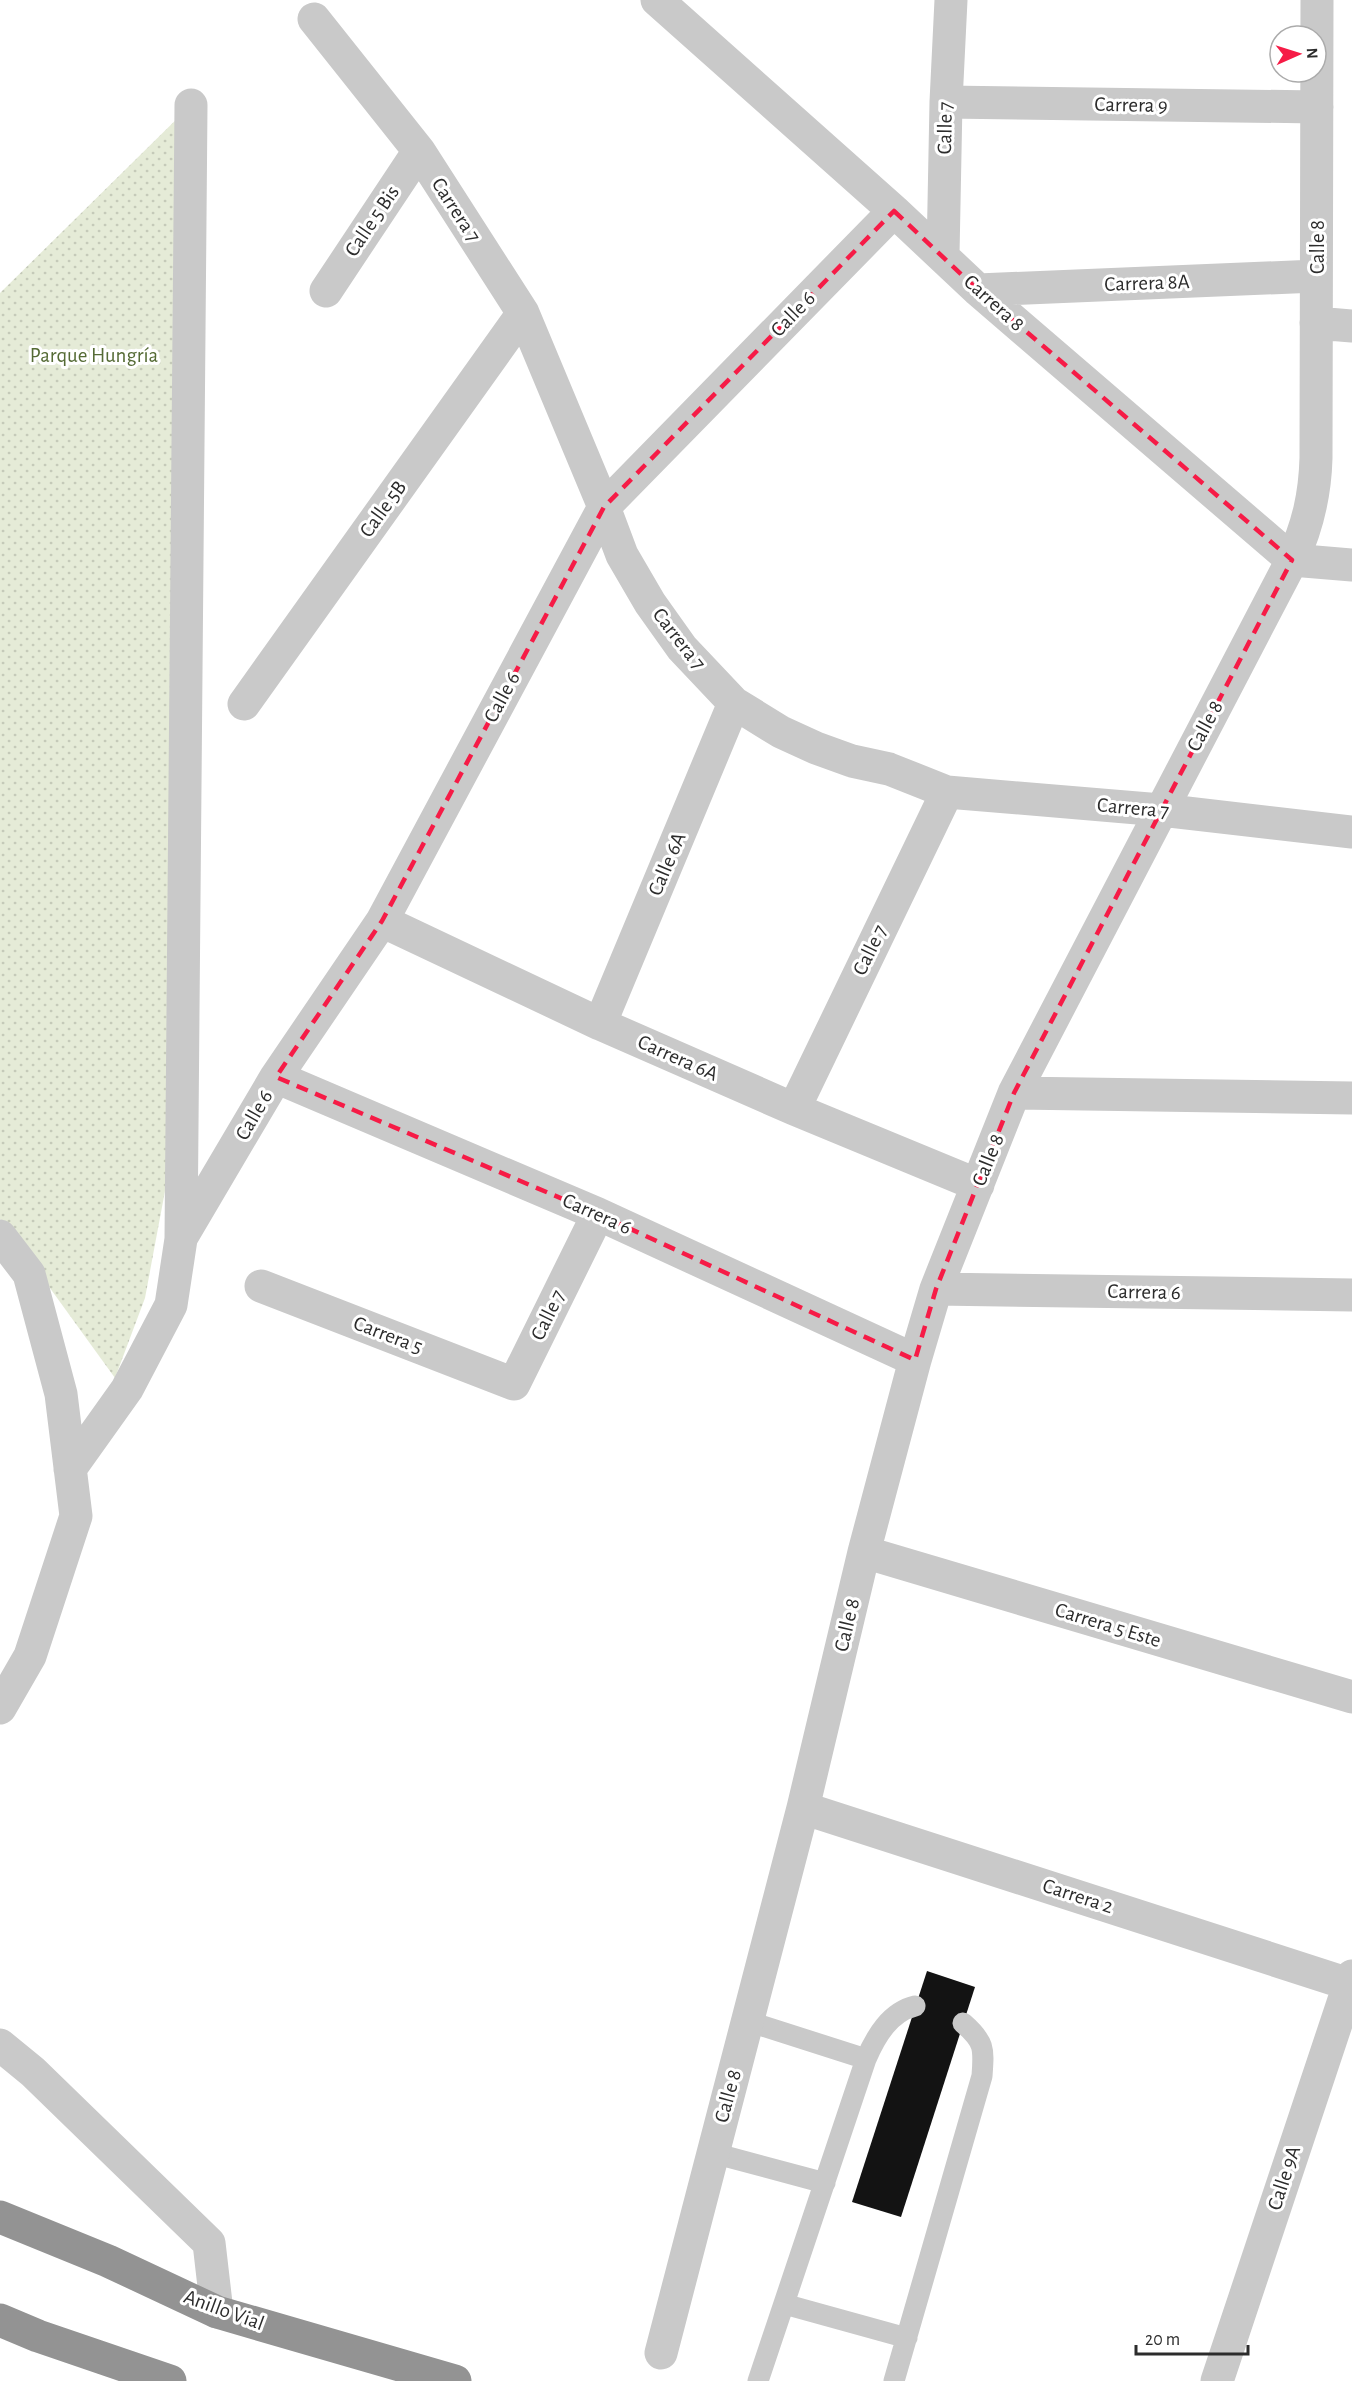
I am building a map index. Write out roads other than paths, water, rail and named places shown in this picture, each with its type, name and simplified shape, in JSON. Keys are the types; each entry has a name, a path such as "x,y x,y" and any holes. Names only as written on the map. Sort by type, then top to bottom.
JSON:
{"highway":[{"name":"Anillo Vial","path":"0,2217 108,2261 217,2312 455,2381"},
{"path":"0,2320 38,2336 170,2381"}],"street":[{"name":"Carrera 8","path":"657,0 943,255 978,290 1292,560"},
{"name":"Calle 7","path":"943,255 951,0"},
{"name":"Calle 8","path":"661,2353 803,1808 864,1552 936,1289 1014,1093 1292,560 1311,511 1316,485 1317,0"},
{"name":"Carrera 7","path":"314,19 419,151 523,314 622,555 650,603 682,648 734,704 781,732 816,748 852,761 889,769 946,792 1161,810 1352,832"},
{"name":"Carrera 9","path":"946,102 1317,107"},
{"path":"70,1469 127,1389 171,1305 180,1239 191,105"},
{"name":"Calle 5 Bis","path":"326,291 419,151"},
{"name":"Calle 6","path":"180,1239 276,1077 381,921 604,507 894,211"},
{"name":"Carrera 8A","path":"978,290 1316,276"},
{"name":"Calle 5B","path":"244,704 523,314"},
{"path":"1316,323 1352,326"},
{"path":"1292,560 1352,565"},
{"name":"Calle 6A","path":"600,1024 734,704"},
{"name":"Calle 7","path":"794,1109 946,792"},
{"name":"Carrera 6A","path":"381,921 600,1024 794,1109 978,1185"},
{"name":"Carrera 6","path":"276,1077 598,1214 915,1360"},
{"path":"1014,1093 1352,1098"},
{"name":"Calle 7","path":"514,1384 598,1214"},
{"path":"0,1236 28,1274 61,1394 76,1516 30,1656 0,1708"},
{"name":"Carrera 5","path":"261,1286 514,1384"},
{"name":"Carrera 6","path":"936,1289 1352,1294"},
{"name":"Carrera 5 Este","path":"864,1552 1352,1697"},
{"name":"Carrera 2","path":"803,1808 1351,1981"},
{"name":"Calle 9A","path":"1217,2381 1351,1981"},
{"path":"0,2045 33,2072 209,2243 217,2312"}],"lane":[{"path":"758,2381 866,2059 872,2046 891,2019 902,2009 915,2006"},
{"path":"747,2021 866,2059"},
{"path":"894,2381 982,2076 984,2050 975,2033 963,2024"},
{"path":"713,2153 825,2183"},
{"path":"784,2304 907,2338"}],"park label":[{"name":"Parque Hungría","path":"94,355"}]}
